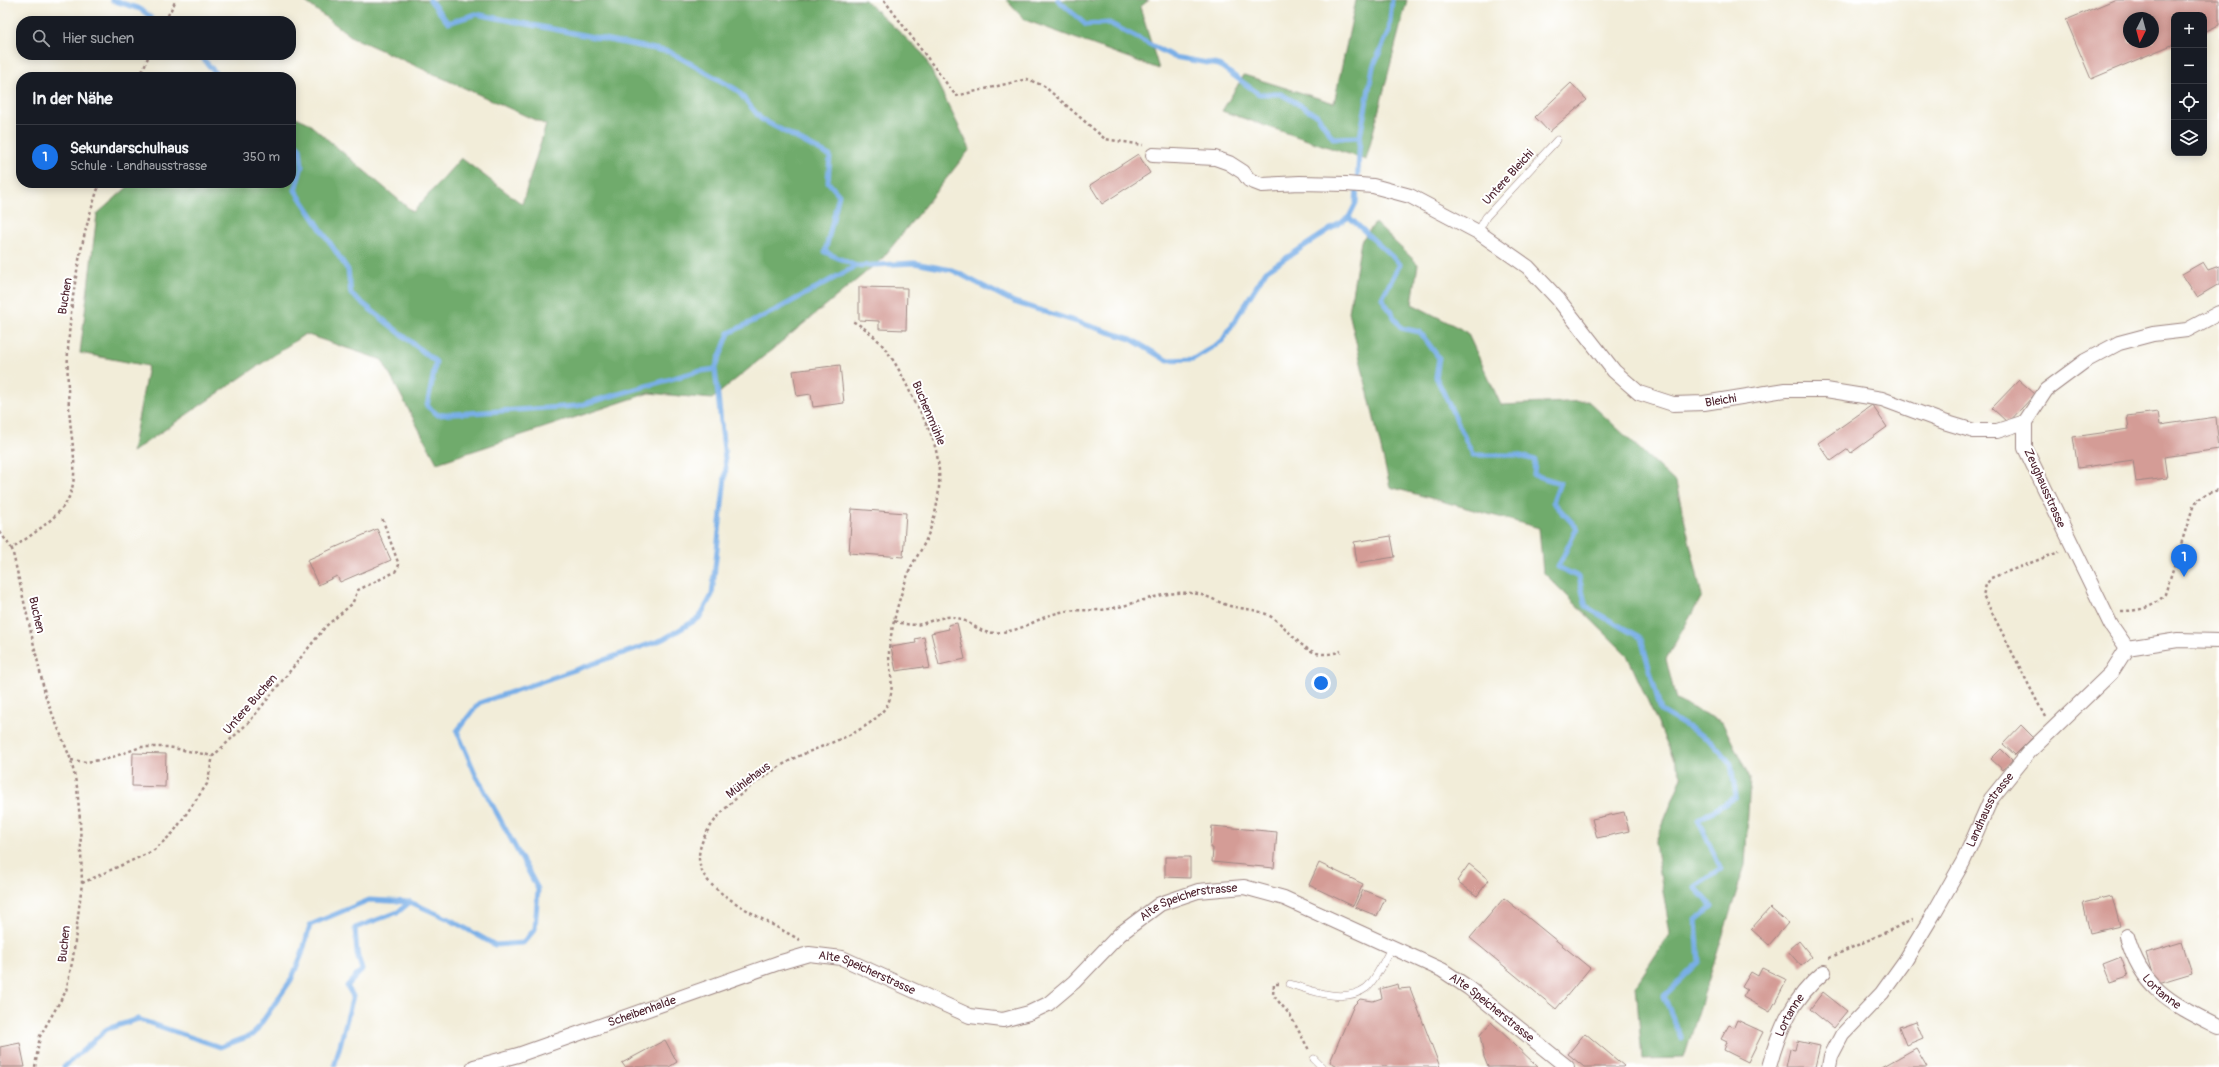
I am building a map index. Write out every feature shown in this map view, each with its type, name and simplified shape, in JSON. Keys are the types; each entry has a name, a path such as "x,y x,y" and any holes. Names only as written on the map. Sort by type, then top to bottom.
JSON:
{"street":[{"name":"Bleichi","path":"1153,155 1215,158 1229,163 1243,172 1249,180 1262,185 1300,183 1373,186 1410,196 1478,232 1528,267 1558,299 1614,371 1640,393 1673,404 1704,403 1785,390 1826,390 1882,399 1944,422 1974,431 1997,431 2025,422"},
{"path":"2025,422 2046,390 2085,361 2120,343 2154,334 2187,330 2219,313"},
{"name":"Zeughausstrasse","path":"2025,422 2025,448 2105,613 2127,648"},
{"path":"2127,648 2178,640 2219,641"},
{"name":"Landhausstrasse","path":"1829,1067 1831,1056 1842,1035 1882,993 1905,961 1963,862 1991,799 2029,752 2111,673 2127,648"},
{"name":"Alte Speicherstrasse","path":"809,954 842,958 970,1016 1003,1020 1029,1013 1048,1004 1074,982 1120,934 1160,904 1198,891 1244,887 1284,898 1442,970 1469,988 1564,1066"},
{"name":"Lortanne","path":"2127,936 2139,969 2149,983 2165,997 2219,1027"},
{"name":"Scheibenhalde","path":"474,1067 518,1055 778,963 809,954"},
{"name":"Lortanne","path":"1769,1067 1776,1038 1792,1006 1810,984 1824,972"}],"lane":[{"name":"Untere Bleichi","path":"1478,232 1486,218 1557,140"},
{"path":"1290,984 1317,993 1350,996 1367,987 1392,946"},
{"path":"1314,1059 1322,1067"}],"path":[{"path":"168,16 176,0"},
{"path":"884,0 956,96 1027,79 1044,86 1105,139 1142,145 1153,155"},
{"path":"142,72 147,60"},
{"name":"Buchen","path":"35,1067 40,1036 66,991 73,958 82,883 80,820 77,787 71,760 46,698 12,549 58,512 67,500 73,484 74,466 68,382 71,311 92,204 98,188"},
{"name":"Buchenmühle","path":"852,321 864,327 880,342 904,377 934,442 940,471 938,500 931,526 911,567 894,621"},
{"path":"2105,613 2113,611 2137,610 2159,601 2170,583 2193,507 2199,498 2207,493 2219,490"},
{"name":"Untere Buchen","path":"213,756 250,721 326,626 352,604 358,590 395,572 399,565 382,518"},
{"path":"0,532 12,549"},
{"path":"2052,730 1983,595 1986,585 1991,578 2072,547"},
{"path":"894,621 911,626 924,624 947,617 961,618 986,632 1000,632 1014,630 1059,612 1107,610 1128,606 1166,594 1183,591 1205,596 1230,606 1263,613 1275,618 1304,647 1316,654 1330,655 1341,651"},
{"name":"Mühlehaus","path":"809,954 802,942 710,884 699,865 700,847 709,828 720,814 749,788 789,761 855,732 874,720 886,706 891,694 892,679 889,652 894,621"},
{"path":"71,760 86,762 107,759 142,747 168,747 213,756 207,784 173,832 153,851 82,883"},
{"path":"1824,972 1826,960 1929,913 1934,913"},
{"path":"1290,984 1274,984 1273,995 1290,1015 1314,1059"}],"green space":[{"path":"303,0 865,0 923,54 970,149 882,259 712,399 649,393 437,463 382,360 305,334 132,452 148,366 80,353 97,214 126,188 296,188 296,117 307,122 413,212 461,158 522,204 546,125 352,37"},
{"path":"1006,0 1149,0 1140,7 1159,69 1025,20"},
{"path":"1356,0 1407,0 1366,160 1222,111 1244,75 1334,103"},
{"path":"1375,223 1418,264 1412,304 1467,332 1501,405 1588,401 1676,483 1702,596 1666,659 1676,700 1722,722 1750,778 1745,865 1684,1058 1642,1059 1636,985 1670,933 1655,843 1682,777 1627,655 1543,572 1539,528 1390,487 1349,312 1361,241"}],"building":[{"path":"2114,0 2219,0 2219,25 2207,31 2207,12 2171,12 2171,45 2091,79 2066,20"},
{"path":"1571,83 1587,100 1549,132 1535,117"},
{"path":"1138,154 1150,173 1102,204 1090,185"},
{"path":"2203,262 2208,270 2219,266 2219,284 2197,297 2182,274"},
{"path":"859,287 907,288 906,330 879,329 879,321 859,320"},
{"path":"840,365 844,403 813,407 811,394 797,396 793,371"},
{"path":"2019,380 2035,394 2008,423 1992,408"},
{"path":"1872,405 1887,427 1851,453 1848,449 1831,461 1818,443"},
{"path":"2158,412 2160,425 2216,417 2219,449 2164,457 2167,478 2136,482 2133,460 2078,468 2073,437 2129,429 2127,416"},
{"path":"852,509 906,513 903,557 849,553"},
{"path":"377,529 391,560 340,582 337,576 318,585 307,560"},
{"path":"1391,536 1395,557 1357,563 1354,542"},
{"path":"957,623 965,659 939,665 931,633 949,629 948,625"},
{"path":"924,637 930,668 923,669 923,667 896,671 891,647 916,643 915,639"},
{"path":"2021,725 2033,737 2015,755 2003,744"},
{"path":"2001,749 2012,760 2003,770 1991,759"},
{"path":"133,753 166,754 165,787 132,786"},
{"path":"1624,812 1629,831 1597,838 1592,819"},
{"path":"1212,826 1277,832 1274,868 1212,862 1213,848 1210,848"},
{"path":"1165,857 1190,857 1190,878 1165,877"},
{"path":"1319,863 1363,884 1353,906 1309,885"},
{"path":"1469,864 1489,880 1477,896 1457,881"},
{"path":"1363,890 1385,899 1377,916 1355,907"},
{"path":"2112,896 2120,926 2090,933 2083,903"},
{"path":"1504,898 1590,968 1556,1009 1470,938"},
{"path":"1770,908 1788,923 1769,945 1751,929"},
{"path":"1799,941 1812,957 1801,966 1788,951"},
{"path":"2182,942 2192,973 2155,984 2146,953"},
{"path":"2121,957 2128,976 2110,982 2103,964"},
{"path":"1762,968 1787,980 1770,1012 1743,997 1747,990 1742,987 1751,972 1758,976"},
{"path":"1398,984 1399,989 1410,988 1440,1067 1340,1067 1330,1062 1354,1005 1360,999 1373,1001 1382,998 1380,989"},
{"path":"1823,992 1847,1011 1833,1028 1810,1009"},
{"path":"1737,1020 1763,1032 1748,1062 1724,1050 1727,1042 1721,1039 1729,1025 1734,1027"},
{"path":"1916,1021 1923,1038 1906,1045 1899,1027"},
{"path":"1491,1022 1538,1067 1488,1067 1484,1057 1480,1035"},
{"path":"1585,1033 1624,1066 1584,1067 1568,1054"},
{"path":"665,1040 677,1062 669,1067 625,1067 622,1063"},
{"path":"1797,1041 1820,1046 1815,1067 1786,1067 1790,1049 1795,1050"},
{"path":"20,1043 25,1067 0,1067 0,1047"},
{"path":"1916,1048 1927,1067 1882,1067"}],"waterway":[{"path":"112,0 140,9 150,16"},
{"path":"430,0 448,23 476,14 670,52 737,90 761,119 830,156 828,182 839,195 825,252 856,266"},
{"path":"1058,0 1086,25 1109,23 1174,57 1219,65 1259,94 1281,94 1317,115 1333,138 1360,137"},
{"path":"64,1067 107,1029 138,1019 220,1047 253,1035 291,980 302,954 310,925 369,900 410,902 449,919 495,945 523,943 535,929 538,889 475,773 457,731 479,703 664,639 699,618 712,595 726,468 715,369 729,333 778,309 856,266 914,263 952,270 1014,302 1131,339 1166,360 1193,359 1222,341 1266,271 1349,217 1356,203 1360,137 1373,67 1389,31 1392,0"},
{"path":"204,60 215,72"},
{"path":"296,144 300,148 302,166 296,187"},
{"path":"296,188 295,190 348,270 351,294 436,362 427,406 438,415 577,406 695,372 715,369"},
{"path":"1349,217 1400,264 1382,298 1401,328 1420,332 1439,358 1436,377 1473,455 1517,455 1535,460 1534,475 1560,483 1553,502 1577,528 1558,567 1579,577 1586,607 1641,638 1661,711 1711,741 1731,764 1736,797 1698,820 1721,869 1695,887 1712,906 1696,920 1699,962 1664,996 1681,1038"},
{"path":"335,1064 353,996 347,986 362,970 357,953 355,928 398,912 410,902"}],"place":[{"name":"Sekundarschulhaus","path":"2184,577"}]}
